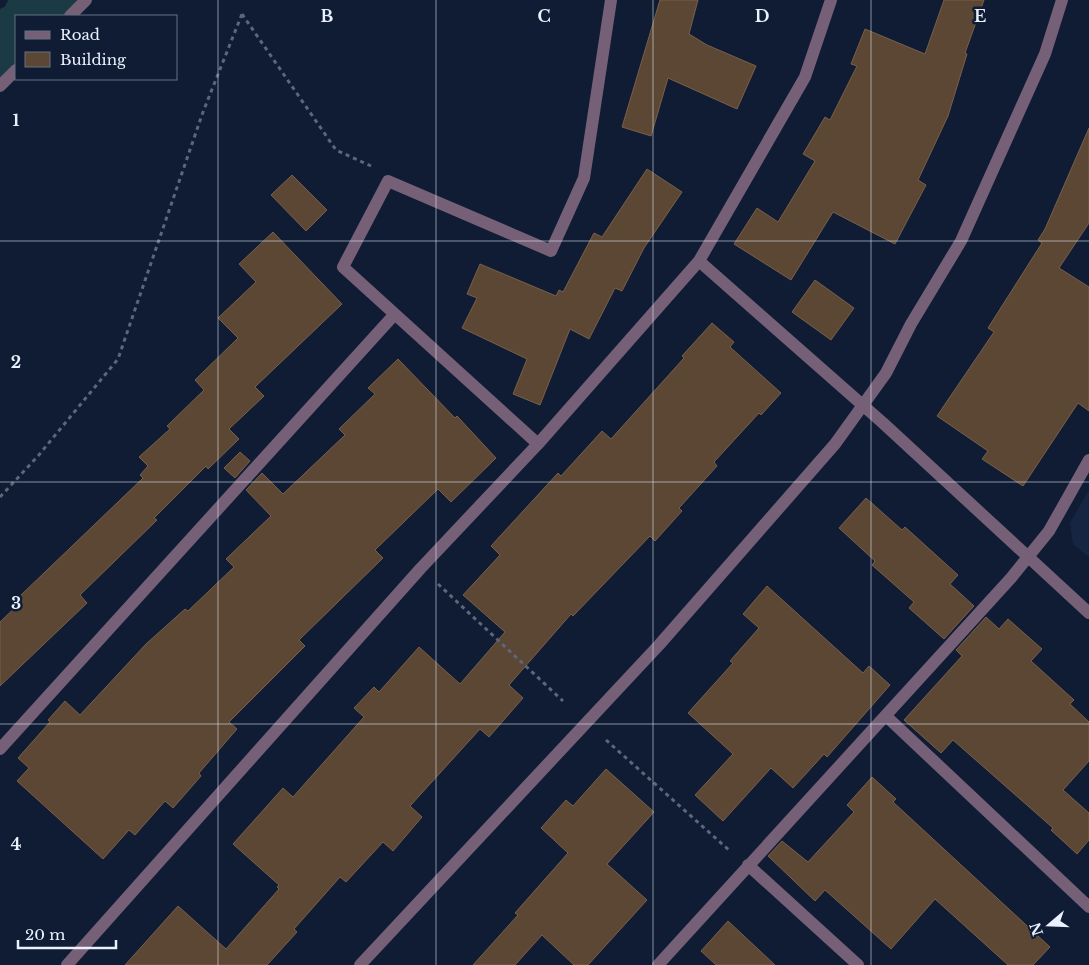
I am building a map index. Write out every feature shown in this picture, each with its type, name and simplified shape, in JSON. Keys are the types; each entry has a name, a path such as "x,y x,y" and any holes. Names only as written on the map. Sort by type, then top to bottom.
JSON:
{"street":[{"path":"71,15 86,0"},
{"path":"538,444 343,267 388,181 551,251 584,178 611,0"},
{"path":"67,965 421,568 538,444 699,261 805,78 831,0"},
{"path":"360,965 658,645 835,444 886,373 910,324 961,241 1045,54 1062,0"},
{"path":"0,86 15,71"},
{"path":"699,261 862,405 1089,613"},
{"path":"0,749 394,315"},
{"path":"658,965 1011,578 1049,531 1089,460"},
{"path":"886,717 1089,907"},
{"path":"748,865 858,965"}],"path":[{"path":"0,497 38,456 118,359 203,112 242,14 336,150 370,165 388,181"},
{"path":"421,568 563,701"},
{"path":"606,740 736,857 748,865"}],"shaded area":[{"path":"1089,490 1089,557 1073,544 1070,523"}],"building":[{"path":"660,0 698,0 689,34 707,45 756,66 737,109 668,78 651,136 622,127"},
{"path":"944,0 984,0 965,53 967,54 948,116 918,180 926,185 895,244 833,212 791,280 734,244 757,208 778,222 815,161 803,154 825,117 830,120 857,66 851,64 865,29 925,54"},
{"path":"1089,128 1089,223 1059,268 1089,287 1089,411 1078,403 1023,486 982,459 988,451 937,416 994,332 988,328 1042,243 1038,240 1045,229"},
{"path":"647,169 682,192 644,248 622,291 615,288 589,339 570,329 540,405 513,394 527,359 462,328 477,298 467,294 480,264 556,296 559,290 563,292 594,233 602,237"},
{"path":"292,175 327,210 306,231 271,195"},
{"path":"273,232 342,304 255,387 264,396 229,429 239,439 208,469 206,466 154,518 157,520 80,595 87,603 0,686 0,622 23,600 20,596 143,478 140,475 148,466 139,457 170,429 167,426 204,390 195,380 238,338 218,318 256,282 239,264"},
{"path":"815,280 854,308 831,340 792,312"},
{"path":"712,323 734,342 730,347 781,393 761,415 759,413 714,462 717,466 679,508 682,511 655,541 650,536 573,616 571,614 509,685 523,698 489,737 480,729 410,806 422,817 393,851 383,842 346,882 340,877 294,929 297,932 267,965 125,965 178,906 226,949 279,889 277,887 279,885 233,844 283,788 293,797 364,717 354,708 374,687 379,692 419,647 460,684 505,632 463,595 500,555 491,546 558,473 561,476 602,431 611,439 684,358 682,356"},
{"path":"398,359 455,418 457,416 496,458 451,502 438,489 375,550 383,558 299,640 305,646 229,722 237,729 199,773 201,776 173,808 165,801 135,835 129,830 103,859 17,781 29,768 18,758 50,722 48,720 65,701 80,715 146,644 185,609 188,611 234,567 226,559 271,516 246,490 262,473 283,494 345,435 339,429 375,394 368,388"},
{"path":"240,452 250,461 235,478 224,468"},
{"path":"866,498 902,530 905,527 958,575 950,584 974,606 944,639 909,608 914,602 872,565 875,561 839,528"},
{"path":"767,586 863,673 869,666 890,685 827,757 824,754 793,788 771,768 723,821 695,795 733,754 688,713 733,663 730,661 759,628 743,614"},
{"path":"986,617 999,629 1008,619 1042,649 1031,661 1074,700 1070,704 1089,722 1089,761 1063,790 1089,813 1089,840 1077,854 1051,830 1053,828 953,740 941,753 904,720 962,656 956,650"},
{"path":"606,769 654,812 607,864 647,900 588,965 574,965 542,935 515,965 473,965 518,915 515,913 568,853 541,828 566,800 573,806"},
{"path":"872,777 896,799 893,802 1050,947 1033,965 1008,965 935,899 891,949 825,890 815,901 768,856 782,841 808,862 854,812 847,805"},
{"path":"728,921 775,965 716,965 701,951"}],"waterway":[{"path":"34,15 48,0"},
{"path":"0,51 15,35"}]}
